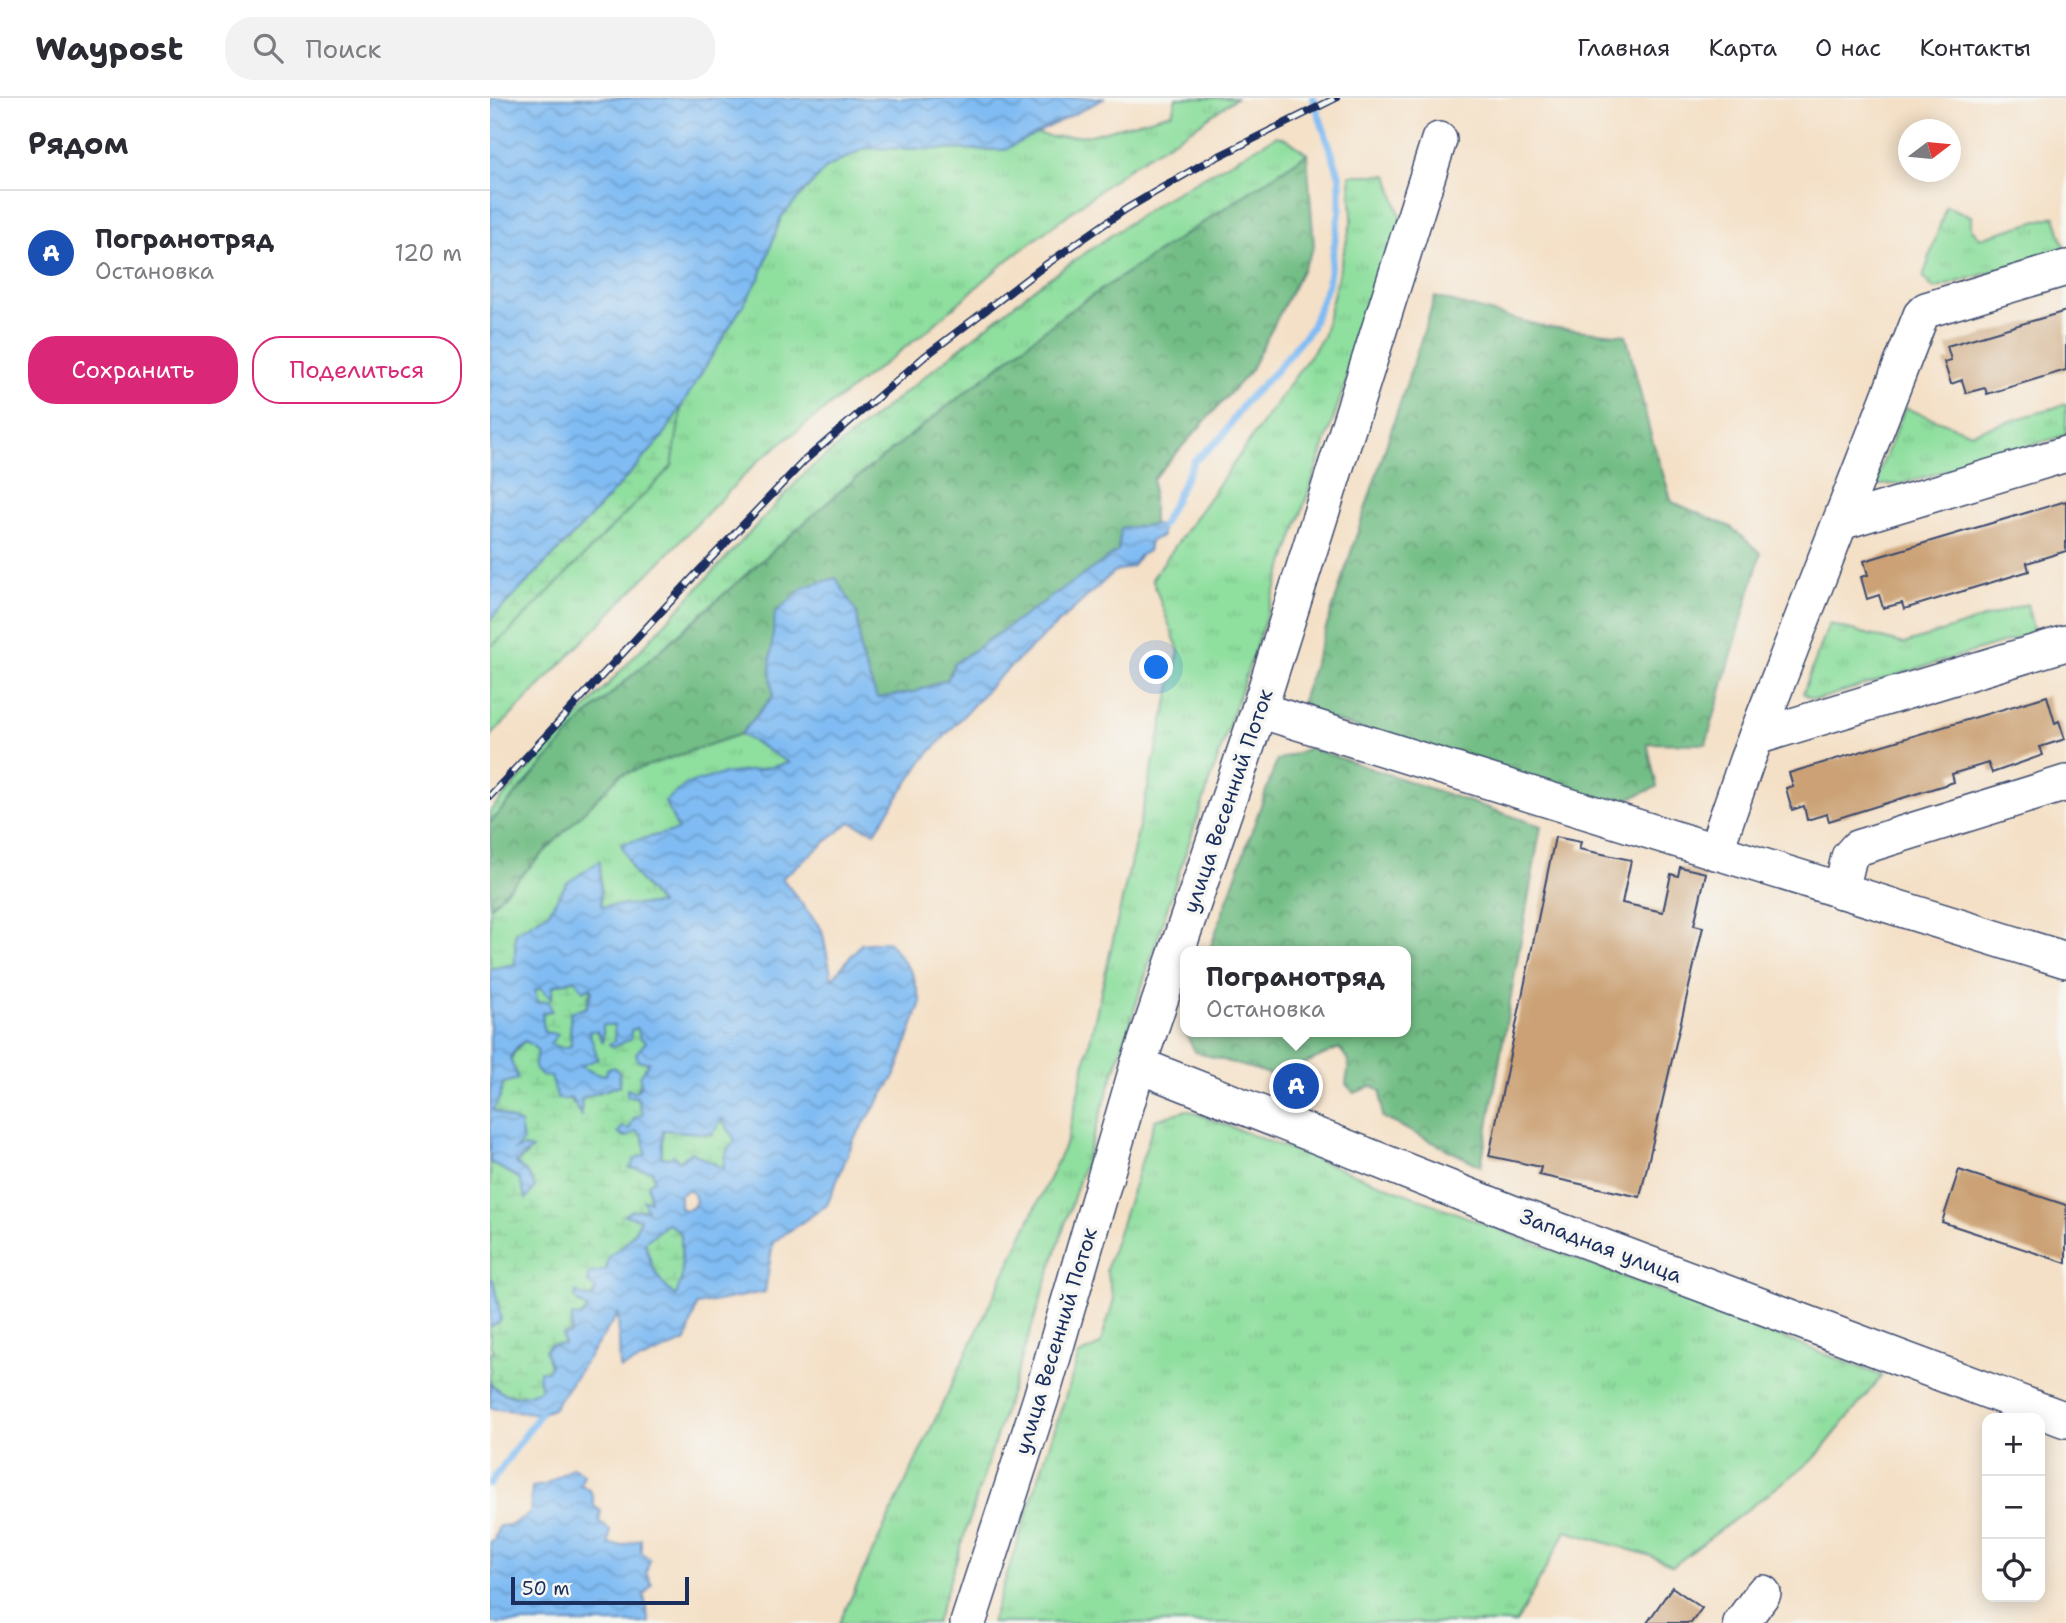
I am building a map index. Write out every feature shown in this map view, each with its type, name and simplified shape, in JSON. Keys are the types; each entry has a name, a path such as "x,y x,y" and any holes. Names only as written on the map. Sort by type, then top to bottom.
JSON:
{"street":[{"name":"улица Весенний Поток","path":"968,1623 1041,1398 1138,1065 1259,710 1439,140"},
{"path":"1715,852 1756,737 1921,315 1926,310 2066,268"},
{"path":"1842,522 2066,454"},
{"path":"1756,737 2066,643"},
{"path":"1259,710 2066,960"},
{"path":"1841,891 1850,857 1857,848 2066,783"},
{"name":"Западная улица","path":"1138,1065 1524,1218 2066,1420"},
{"path":"1741,1623 1763,1592"}],"green space":[{"path":"1176,98 1236,98 1133,165 1004,263 929,329 758,461 490,737 490,647 509,632 672,466 682,404 760,277 781,217 826,168 865,148 1004,150 1035,133 1052,137 1091,135 1172,113"},
{"path":"1277,136 1287,139 1307,154 1069,311 845,487 584,718 490,823 490,811 807,471 1036,287 1161,201"},
{"path":"1307,154 1314,247 1250,371 1153,479 1153,525 1121,528 1118,551 954,664 948,679 915,692 877,699 861,655 857,613 770,666 773,696 741,734 620,775 490,907 490,823 584,718 845,487 1069,311"},
{"path":"1350,175 1388,175 1401,220 1174,887 936,1623 839,1623 1067,1141 1179,651 1152,579 1323,337 1352,219"},
{"path":"1946,206 1971,216 1971,228 1980,238 2055,216 2065,250 1934,289 1923,278"},
{"path":"1435,297 1545,327 1626,335 1651,436 1672,502 1731,527 1761,553 1706,744 1647,743 1657,787 1610,807 1299,710"},
{"path":"682,404 672,466 509,632 490,647 490,620 585,523 662,438"},
{"path":"2066,404 2066,435 1901,484 1878,485 1876,480 1905,408 1971,433"},
{"path":"2027,604 2034,633 1819,699 1812,699 1803,693 1829,624 1904,644"},
{"path":"741,734 789,763 757,770 678,830 634,873 661,905 601,907 600,862 567,883 548,913 515,933 515,964 490,969 490,907 620,775"},
{"path":"1310,748 1541,826 1481,1166 1382,1117 1381,1092 1373,1086 1354,1093 1346,1084 1349,1061 1339,1048 1277,1076 1195,1052 1188,1037 1411,1037 1411,946 1211,946 1277,760"},
{"path":"575,979 583,990 591,987 586,1008 570,1012 571,1047 562,1048 550,1044 544,1032 542,1013 551,1011 538,1002 534,989 541,988 552,998 553,986"},
{"path":"603,1025 615,1025 613,1047 631,1030 637,1028 647,1043 649,1056 645,1076 634,1092 627,1090 628,1096 637,1097 643,1114 622,1136 627,1137 636,1131 643,1135 646,1154 630,1168 653,1171 654,1180 648,1184 650,1202 644,1200 648,1210 632,1210 625,1215 640,1219 638,1225 628,1240 609,1256 606,1270 597,1273 596,1289 592,1297 585,1297 578,1303 589,1309 571,1328 565,1344 550,1345 545,1350 550,1366 538,1376 541,1389 527,1395 508,1395 490,1383 490,1352 495,1352 490,1346 490,1327 501,1318 493,1280 490,1279 490,1162 519,1178 526,1198 535,1187 529,1175 516,1163 527,1155 514,1151 520,1124 492,1111 513,1056 525,1041 538,1051 536,1058 581,1113 582,1098 620,1085 608,1069 607,1075 596,1074 579,1066 589,1030 597,1031 603,1041"},
{"path":"1187,1110 1882,1376 1815,1458 1673,1566 1651,1556 1566,1531 1516,1623 991,1623 1079,1355 1100,1345 1114,1300 1106,1270 1155,1120"},
{"path":"722,1119 736,1140 728,1148 725,1170 661,1157 663,1130 711,1134"},
{"path":"668,1223 681,1234 682,1277 676,1297 655,1272 645,1241"}],"water":[{"path":"490,98 1105,98 1004,150 865,148 826,168 781,217 760,277 662,438 585,523 490,620"},
{"path":"1162,526 1162,536 1150,541 1148,551 1139,556 1133,566 1114,572 996,680 922,761 875,832 850,822 782,878 822,930 832,979 861,944 888,941 912,973 921,1002 895,1076 854,1139 827,1205 773,1242 765,1292 697,1305 686,1341 620,1369 618,1314 553,1409 540,1414 490,1408 490,1383 501,1392 514,1396 527,1395 541,1389 538,1376 540,1371 547,1371 550,1366 545,1350 550,1345 564,1344 562,1335 571,1333 572,1316 580,1317 588,1310 575,1298 576,1292 585,1297 593,1297 596,1290 588,1283 588,1274 606,1270 609,1256 632,1236 640,1219 624,1215 632,1210 647,1210 643,1200 650,1201 648,1184 654,1180 653,1171 630,1168 635,1159 646,1154 642,1135 636,1131 627,1137 618,1133 622,1127 629,1129 634,1118 643,1114 637,1097 627,1096 627,1089 634,1092 641,1087 640,1076 649,1062 638,1061 636,1053 646,1042 640,1038 637,1028 631,1030 631,1039 613,1047 609,1044 615,1041 614,1025 603,1025 603,1043 597,1031 589,1031 598,1059 580,1066 596,1074 606,1075 607,1069 614,1067 619,1072 620,1085 582,1098 581,1115 571,1098 557,1098 551,1076 542,1076 536,1070 538,1051 525,1041 516,1048 510,1058 518,1079 503,1083 493,1110 520,1124 523,1141 515,1150 524,1147 532,1149 516,1163 529,1175 535,1187 526,1199 519,1178 490,1162 490,969 515,964 515,933 548,913 567,883 600,861 601,906 660,904 634,873 621,844 678,830 665,801 687,784 723,774 789,763 741,734 773,696 770,666 775,613 804,587 836,578 857,613 861,656 877,698 915,692 948,679 954,664 1118,551 1121,528","holes":["575,979 583,991 591,987 592,992 586,1008 570,1012 571,1046 562,1048 550,1044 558,1034 544,1032 542,1013 552,1010 548,1001 538,1002 535,990 541,988 551,999 553,986","722,1119 735,1140 726,1153 724,1169 691,1152 679,1161 674,1155 669,1158 661,1157 663,1130 712,1134","688,1189 694,1194 696,1202 692,1208 680,1208 680,1195","668,1223 681,1234 682,1277 676,1296 655,1272 645,1242"]},
{"path":"490,1279 493,1279 501,1318 490,1327"},
{"path":"573,1467 584,1475 580,1485 591,1492 594,1506 601,1511 599,1522 610,1530 609,1545 624,1545 641,1539 641,1552 650,1559 646,1573 652,1584 644,1596 649,1623 490,1623 490,1541 494,1540 499,1526 511,1525 530,1513 532,1487 545,1485"}],"building":[{"path":"2066,311 2066,370 1987,394 1985,388 1966,393 1962,380 1951,384 1944,362 1951,360 1947,346"},
{"path":"2066,501 2066,551 2027,563 2029,571 1904,609 1902,603 1883,608 1879,595 1867,599 1861,577 1868,575 1864,561"},
{"path":"2047,696 2055,723 2059,721 2065,739 2040,747 2043,755 1992,773 1988,763 1952,774 1954,782 1829,821 1827,814 1807,820 1804,806 1792,810 1786,788 1793,786 1789,773"},
{"path":"1555,837 1581,842 1579,849 1631,860 1622,903 1663,912 1671,874 1678,876 1680,867 1706,873 1694,925 1703,927 1640,1197 1539,1175 1541,1167 1489,1156"},
{"path":"1959,1170 2066,1205 2066,1263 1942,1222"},
{"path":"1672,1587 1702,1608 1691,1623 1647,1623"}],"waterway":[{"path":"1162,526 1194,461 1222,437 1245,402 1275,372 1311,328 1328,284 1340,209 1340,177 1313,98"},
{"path":"490,1484 540,1414"}],"railway":[{"path":"490,796 804,461 924,357 1044,266 1126,209 1203,164 1336,98"}],"place":[{"name":"Погранотряд","path":"1296,1086"}]}
